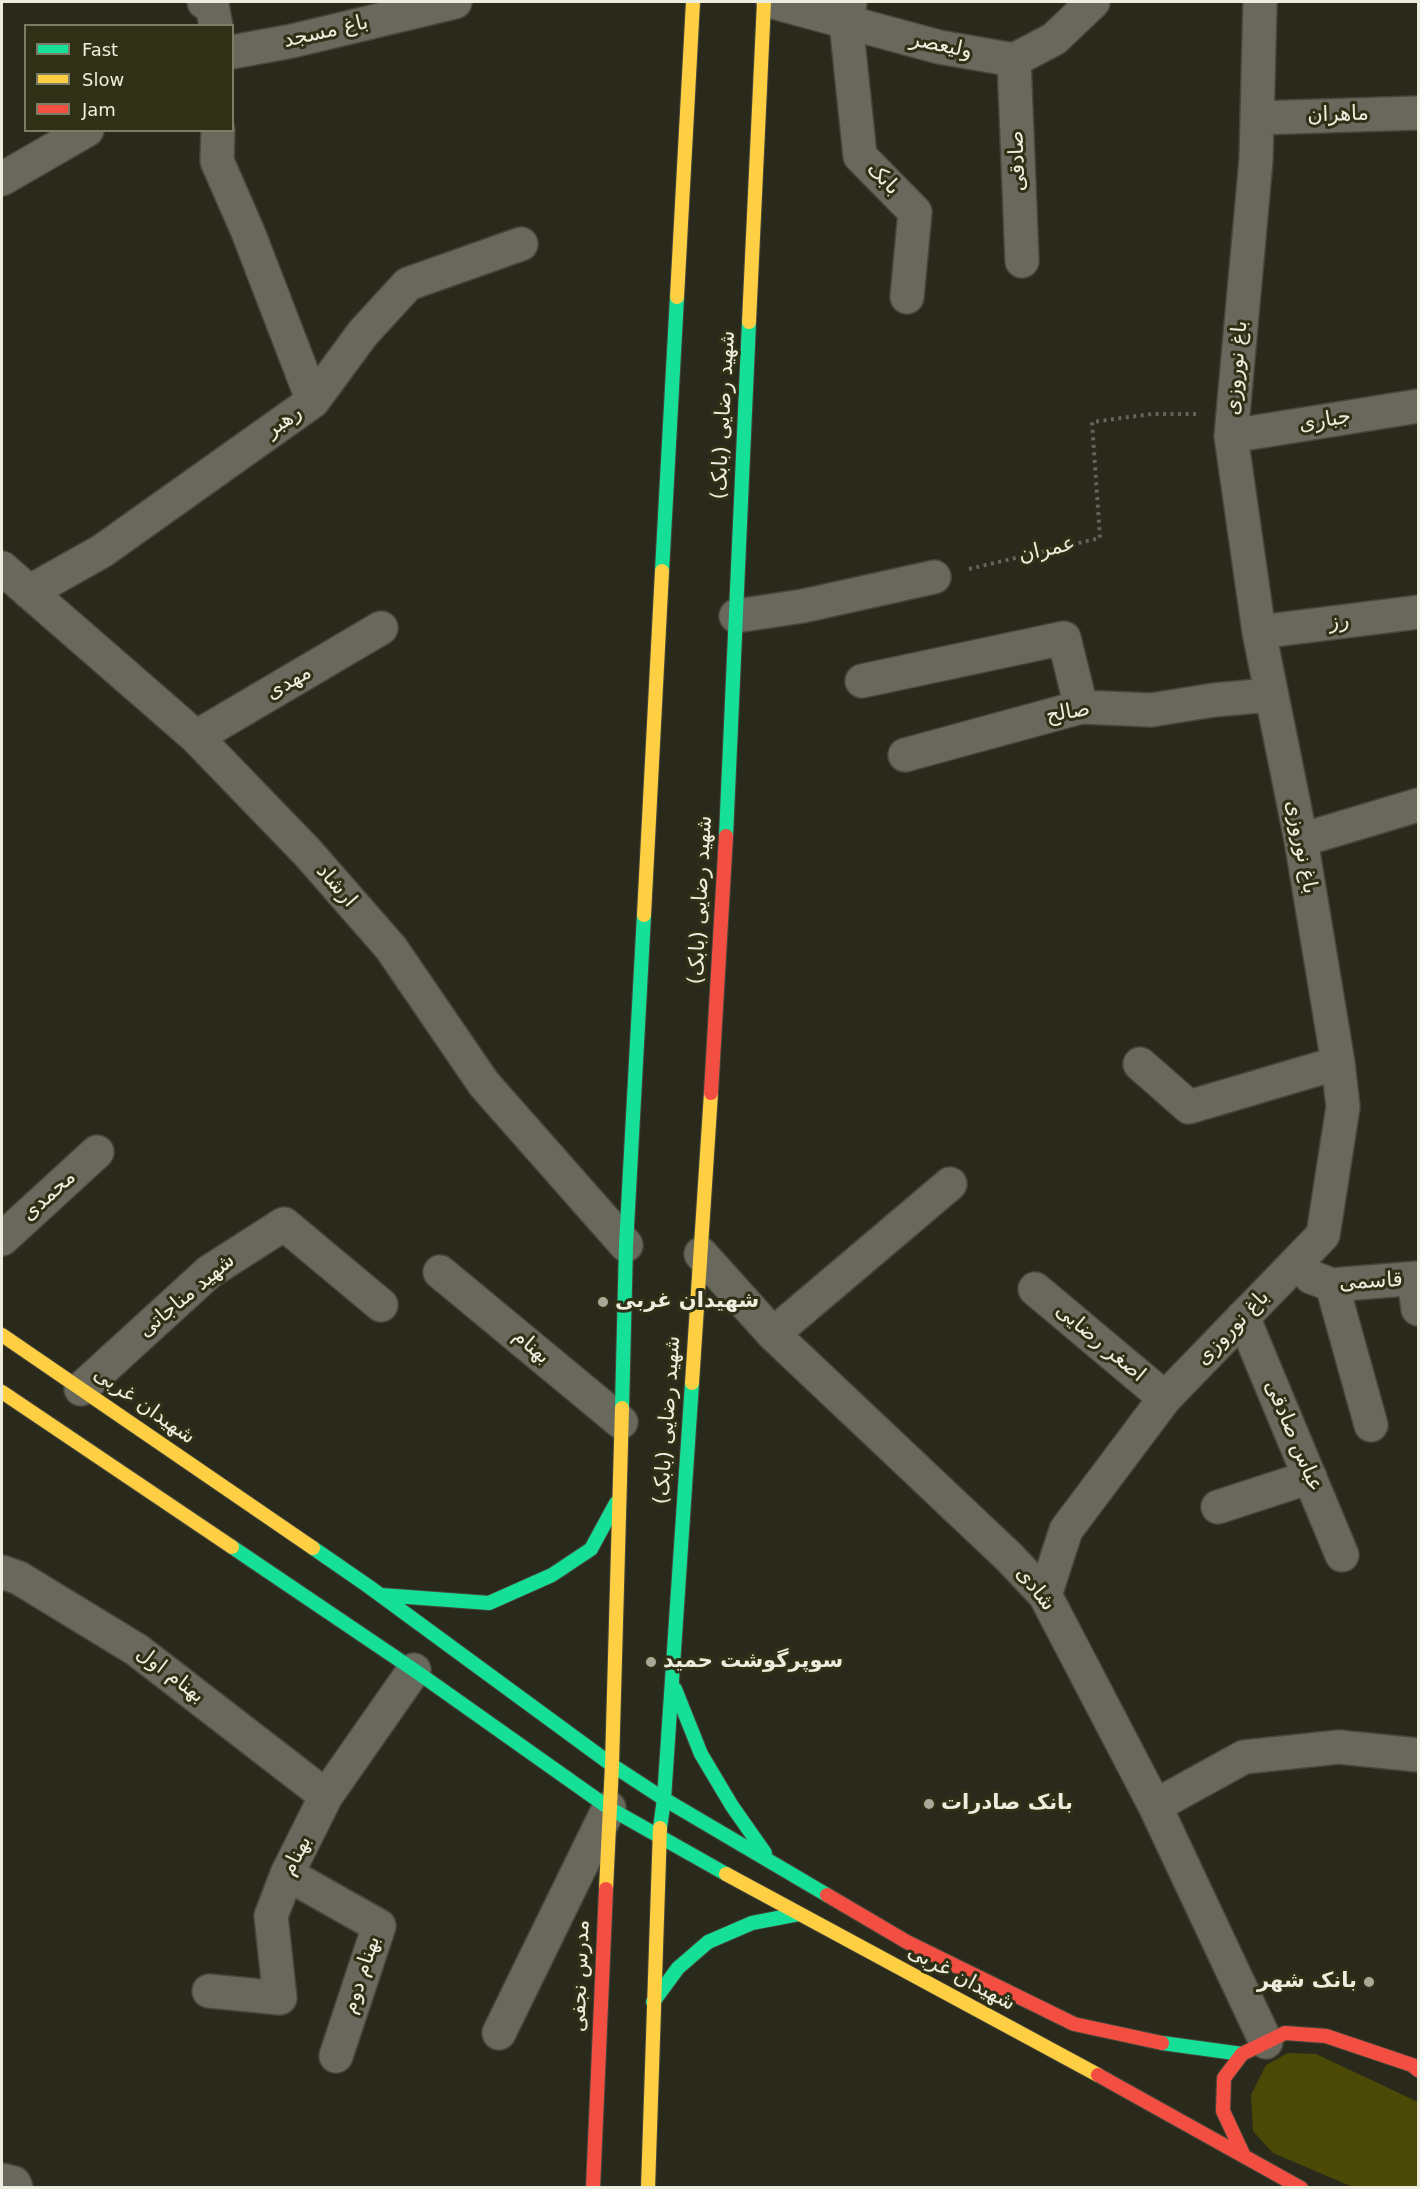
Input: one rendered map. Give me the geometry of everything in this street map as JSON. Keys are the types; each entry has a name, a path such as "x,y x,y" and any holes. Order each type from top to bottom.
{"main road":[{"name":"شهید رضایی (بابک)","path":"612,1765 626,1245 693,2"},
{"name":"شهید رضایی (بابک)","path":"664,1799 721,938 764,2"},
{"name":"شهیدان غربی","path":"2,1335 381,1595 612,1765 664,1799 907,1942 1074,2024 1183,2047 1254,2048"},
{"path":"2,1392 414,1670 609,1808"},
{"path":"381,1595 489,1603 552,1575 591,1550 619,1496"},
{"path":"672,1680 684,1716 701,1754 732,1806 771,1862"},
{"name":"مدرس نجفی","path":"593,2187 612,1765"},
{"path":"648,2187 658,1838 664,1799"},
{"name":"شهیدان غربی","path":"609,1808 658,1838 1301,2187"},
{"path":"653,2002 678,1968 708,1942 752,1923 799,1914"},
{"path":"1243,2154 1223,2111 1224,2078 1254,2048 1285,2033 1326,2036 1412,2065 1419,2070"}],"street":[{"path":"204,2 212,5 216,24"},
{"name":"باغ مسجد","path":"234,52 292,41 455,2"},
{"name":"ولیعصر","path":"772,2 848,12 939,47 1014,60"},
{"path":"1014,60 1054,39 1093,2"},
{"name":"باغ نوروزی","path":"1045,1595 1066,1530 1165,1398 1323,1235 1343,1107 1338,1063 1301,840 1259,632 1231,436 1256,160 1260,2"},
{"name":"بابک","path":"848,12 860,156 915,212 908,297"},
{"name":"صادقی","path":"1014,60 1022,261"},
{"name":"ماهران","path":"1257,118 1419,112"},
{"path":"2,179 84,132"},
{"path":"218,132 217,161 248,232 314,401"},
{"name":"رهبر","path":"29,592 102,551 314,401 363,333 408,284 521,244"},
{"name":"جباری","path":"1231,436 1419,406"},
{"name":"ارشاد","path":"2,568 196,738 308,853 391,948 484,1084 626,1245"},
{"path":"736,616 803,606 934,577"},
{"name":"رز","path":"1259,632 1419,612"},
{"name":"مهدی","path":"196,738 381,628"},
{"path":"862,681 1064,638 1081,707"},
{"name":"صالح","path":"904,755 1081,707 1151,710 1214,700 1270,695"},
{"path":"1301,840 1419,805"},
{"path":"1140,1064 1189,1107 1338,1063"},
{"name":"محمدی","path":"2,1239 97,1152"},
{"path":"773,1334 950,1184"},
{"name":"شهید مناجاتی","path":"81,1389 209,1272 284,1224 381,1305"},
{"name":"شادی","path":"701,1254 773,1334 1009,1557 1045,1595 1155,1806 1254,2048"},
{"name":"قاسمی","path":"1290,1269 1332,1285 1417,1289"},
{"name":"بهنام","path":"440,1272 621,1422"},
{"path":"1332,1285 1371,1425"},
{"name":"اصغر رضایی","path":"1035,1288 1165,1398"},
{"name":"عباس صادقی","path":"1243,1317 1342,1555"},
{"path":"1218,1507 1310,1477"},
{"name":"بهنام اول","path":"2,1572 19,1578 137,1650 326,1796"},
{"name":"بهنام","path":"209,1991 280,1998 271,1916 287,1874 326,1796 414,1670"},
{"path":"1155,1806 1244,1756 1339,1747 1419,1755"},
{"path":"499,2033 609,1808"},
{"name":"بهنام دوم","path":"287,1874 379,1926 336,2056"},
{"path":"2,2180 14,2183 16,2187"}],"path":[{"name":"عمران","path":"934,577 1100,538 1092,422 1152,414 1202,414 1231,436"}],"shaded area":[{"path":"1288,2053 1316,2054 1418,2102 1418,2187 1353,2187 1273,2153 1253,2131 1251,2095 1266,2065"}],"traffic: fast":[{"path":"662,571 677,297"},
{"path":"726,836 749,322"},
{"path":"622,1408 626,1245 644,915"},
{"path":"660,1828 664,1799 692,1383"},
{"path":"381,1595 489,1603 552,1575 591,1549 616,1503"},
{"path":"232,1547 414,1670 609,1808 726,1874"},
{"path":"313,1548 612,1765 664,1799 827,1895"},
{"path":"675,1689 701,1754 732,1806 765,1853"},
{"path":"653,2002 678,1968 708,1942 752,1923 799,1914"},
{"path":"1162,2043 1242,2054"}],"traffic: slow":[{"path":"677,297 693,2"},
{"path":"749,322 764,2"},
{"path":"644,915 662,571"},
{"path":"692,1383 711,1093"},
{"path":"2,1335 313,1548"},
{"path":"2,1392 232,1547"},
{"path":"606,1889 612,1765 622,1408"},
{"path":"648,2188 660,1828"},
{"path":"726,1874 1098,2075"}],"traffic: jam":[{"path":"711,1093 726,836"},
{"path":"593,2188 606,1889"},
{"path":"827,1895 907,1942 1074,2024 1162,2043"},
{"path":"1243,2154 1223,2111 1224,2078 1242,2054 1285,2033 1326,2036 1412,2065 1418,2070"},
{"path":"1098,2075 1301,2188"}],"place":[{"name":"شهیدان غربی","path":"603,1302"},
{"name":"سوپرگوشت حمید","path":"651,1662"},
{"name":"بانک صادرات","path":"929,1804"},
{"name":"بانک شهر","path":"1369,1982"}]}
